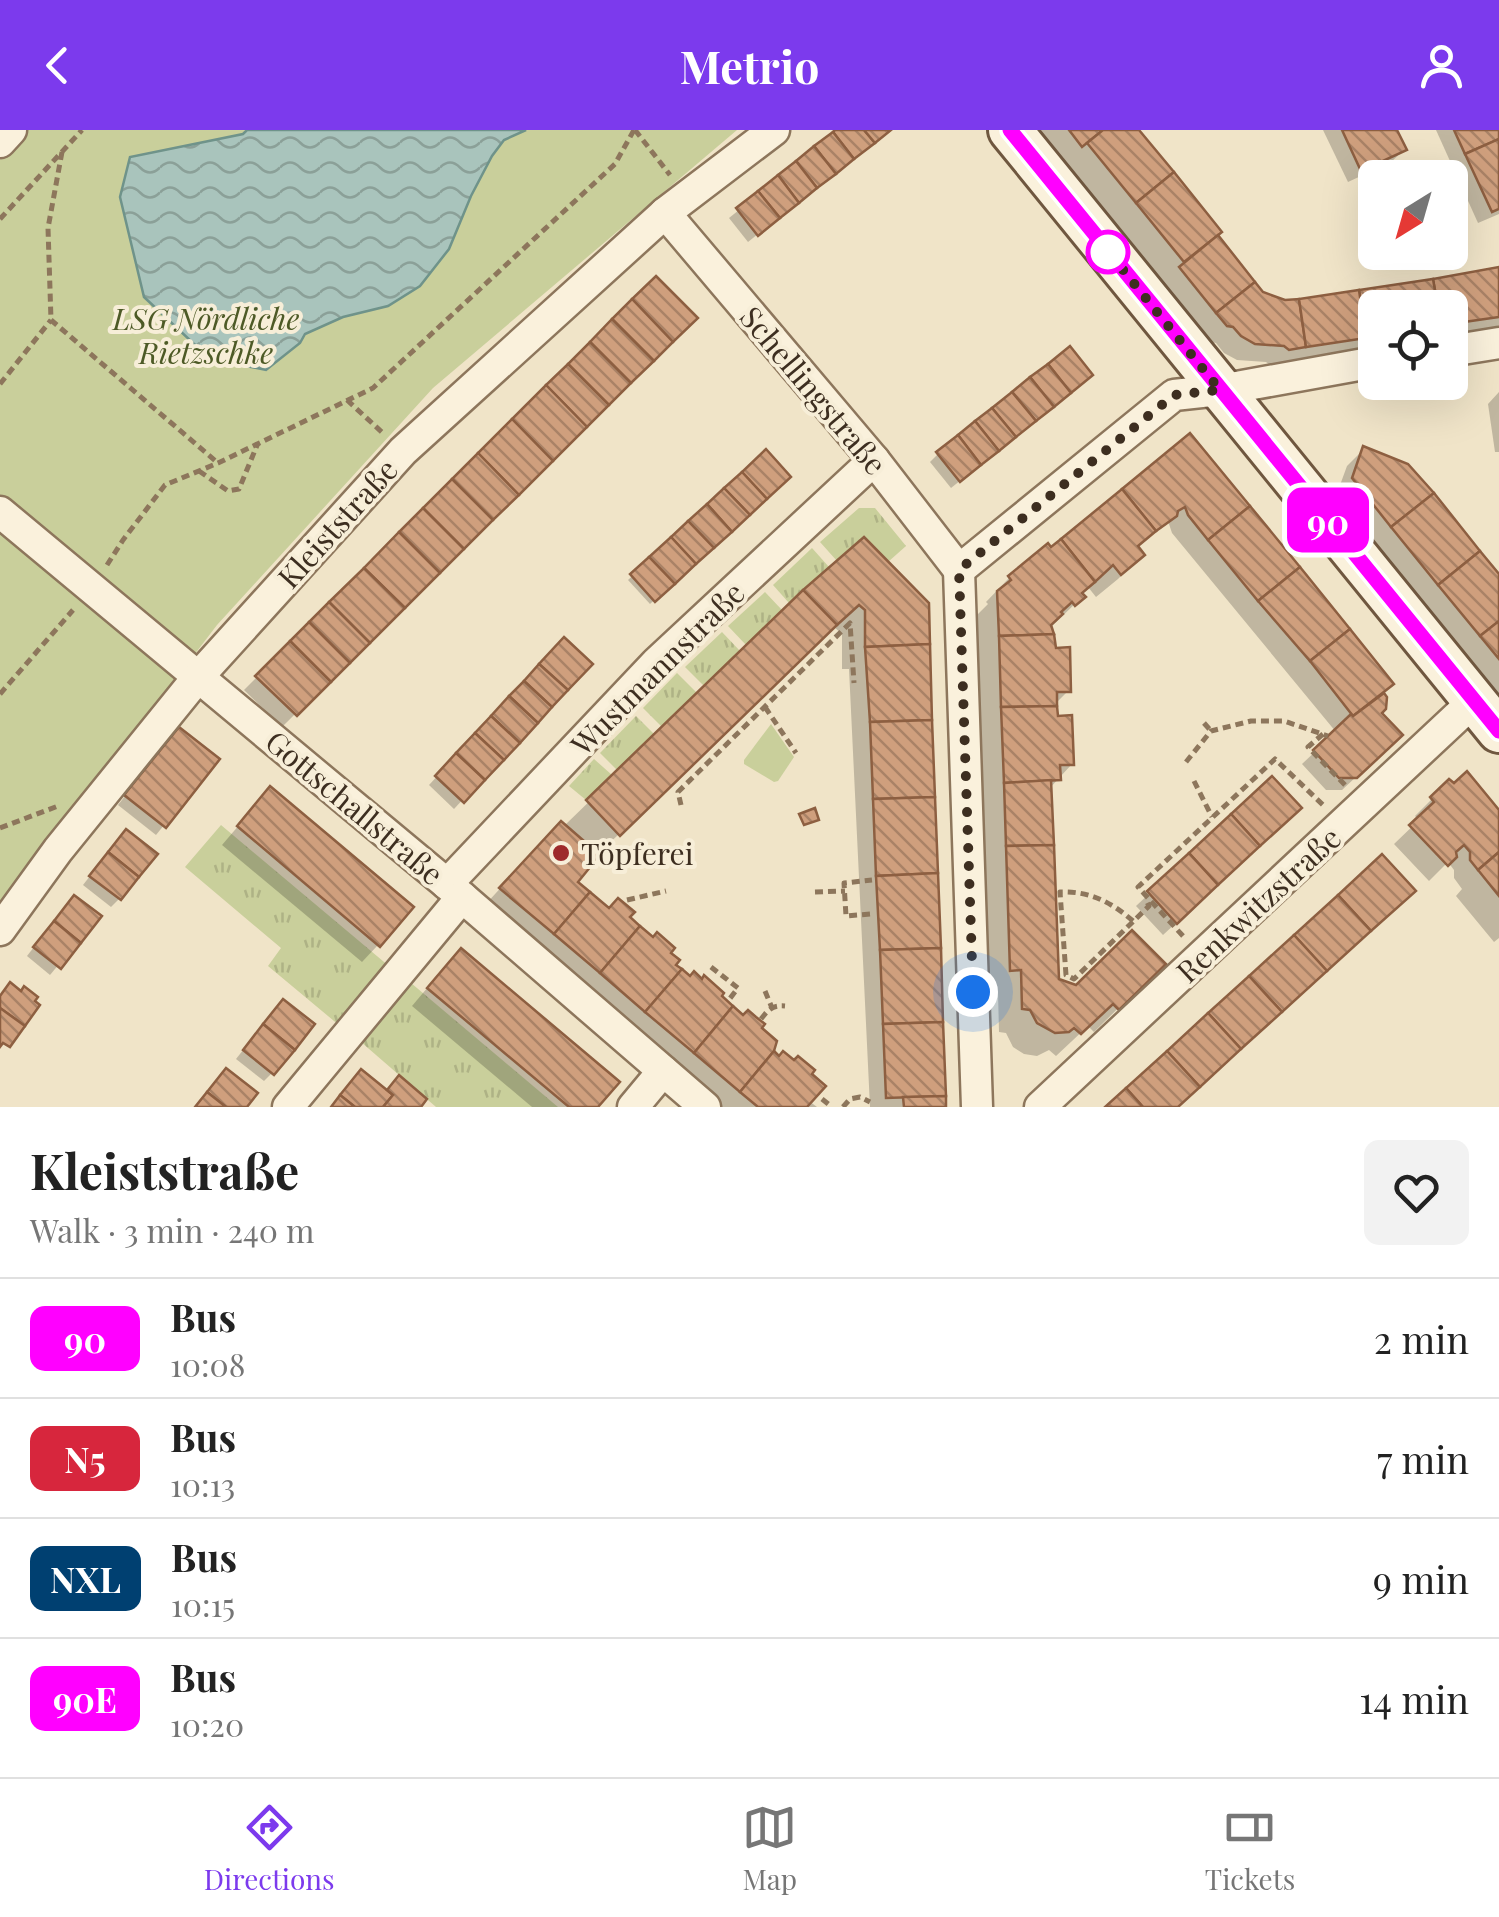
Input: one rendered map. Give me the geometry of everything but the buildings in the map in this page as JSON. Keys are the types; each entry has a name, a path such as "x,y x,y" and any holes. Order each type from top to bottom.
{"main road":[{"path":"1010,130 1487,716"}],"street":[{"path":"0,142 11,130"},
{"name":"Kleiststraße","path":"0,930 58,850 198,676 403,451 676,205 774,130"},
{"name":"Schellingstraße","path":"676,205 959,570"},
{"path":"1468,348 1499,343"},
{"path":"977,1107 959,570 1174,395 1358,365"},
{"name":"Wustmannstraße","path":"288,1107 454,891 656,663 874,460"},
{"name":"Gottschallstraße","path":"0,512 454,891 705,1107"},
{"name":"Renkwitzstraße","path":"1040,1107 1353,814 1487,716"},
{"path":"633,1107 662,1071"}],"path":[{"path":"0,220 82,130"},
{"path":"634,130 676,205"},
{"path":"0,694 93,587 165,486 373,388 614,164 634,130"},
{"path":"0,384 51,320 48,228 62,152"},
{"path":"51,320 218,462"},
{"path":"347,400 403,451"},
{"path":"199,471 228,491 239,489 258,443"},
{"path":"681,805 678,792 850,623 854,682"},
{"path":"764,706 796,753"},
{"path":"1186,762 1211,731 1250,722 1284,721 1326,735 1308,747 1353,814"},
{"path":"1204,723 1211,731"},
{"path":"1202,956 1138,887 1275,760 1353,814"},
{"path":"1194,780 1212,818"},
{"path":"870,914 846,916 844,883 872,880"},
{"path":"627,900 666,890"},
{"path":"815,892 844,891"},
{"path":"1133,921 1116,907 1080,892 1060,892 1066,975 1074,978 1149,906 1143,892"},
{"path":"711,967 738,988 728,1001"},
{"path":"764,992 772,1008"},
{"path":"761,1020 772,1008 784,1006"},
{"path":"843,1107 850,1099 860,1097 870,1102"},
{"path":"822,1099 832,1107"}],"green space":[{"name":"LSG Nördliche Rietzschke","path":"28,130 737,130 433,388 217,625 0,909 0,160"},
{"path":"859,508 875,508 906,546 888,562 864,538 837,561 820,542"},
{"path":"812,548 829,567 789,603 773,585"},
{"path":"765,592 782,610 746,645 728,626"},
{"path":"722,632 740,651 704,686 685,667"},
{"path":"677,673 697,693 662,727 643,708"},
{"path":"636,716 654,734 617,770 600,753"},
{"path":"771,724 794,757 774,782 744,764"},
{"path":"594,759 612,775 586,800 569,786"},
{"path":"221,825 390,967 340,1026 268,966 281,948 185,867"},
{"path":"411,983 558,1107 436,1107 361,1042"}],"water":[{"path":"247,130 526,130 504,140 492,156 449,249 420,286 388,306 343,317 305,334 300,343 266,370 231,363 194,344 144,297 120,197 130,157"}],"bus line":[{"name":"90","path":"1010,130 1499,731"}],"place":[{"name":"Töpferei","path":"561,853"}],"route":[{"path":"973,992 959,570 1174,395 1220,390 1108,252"}]}
